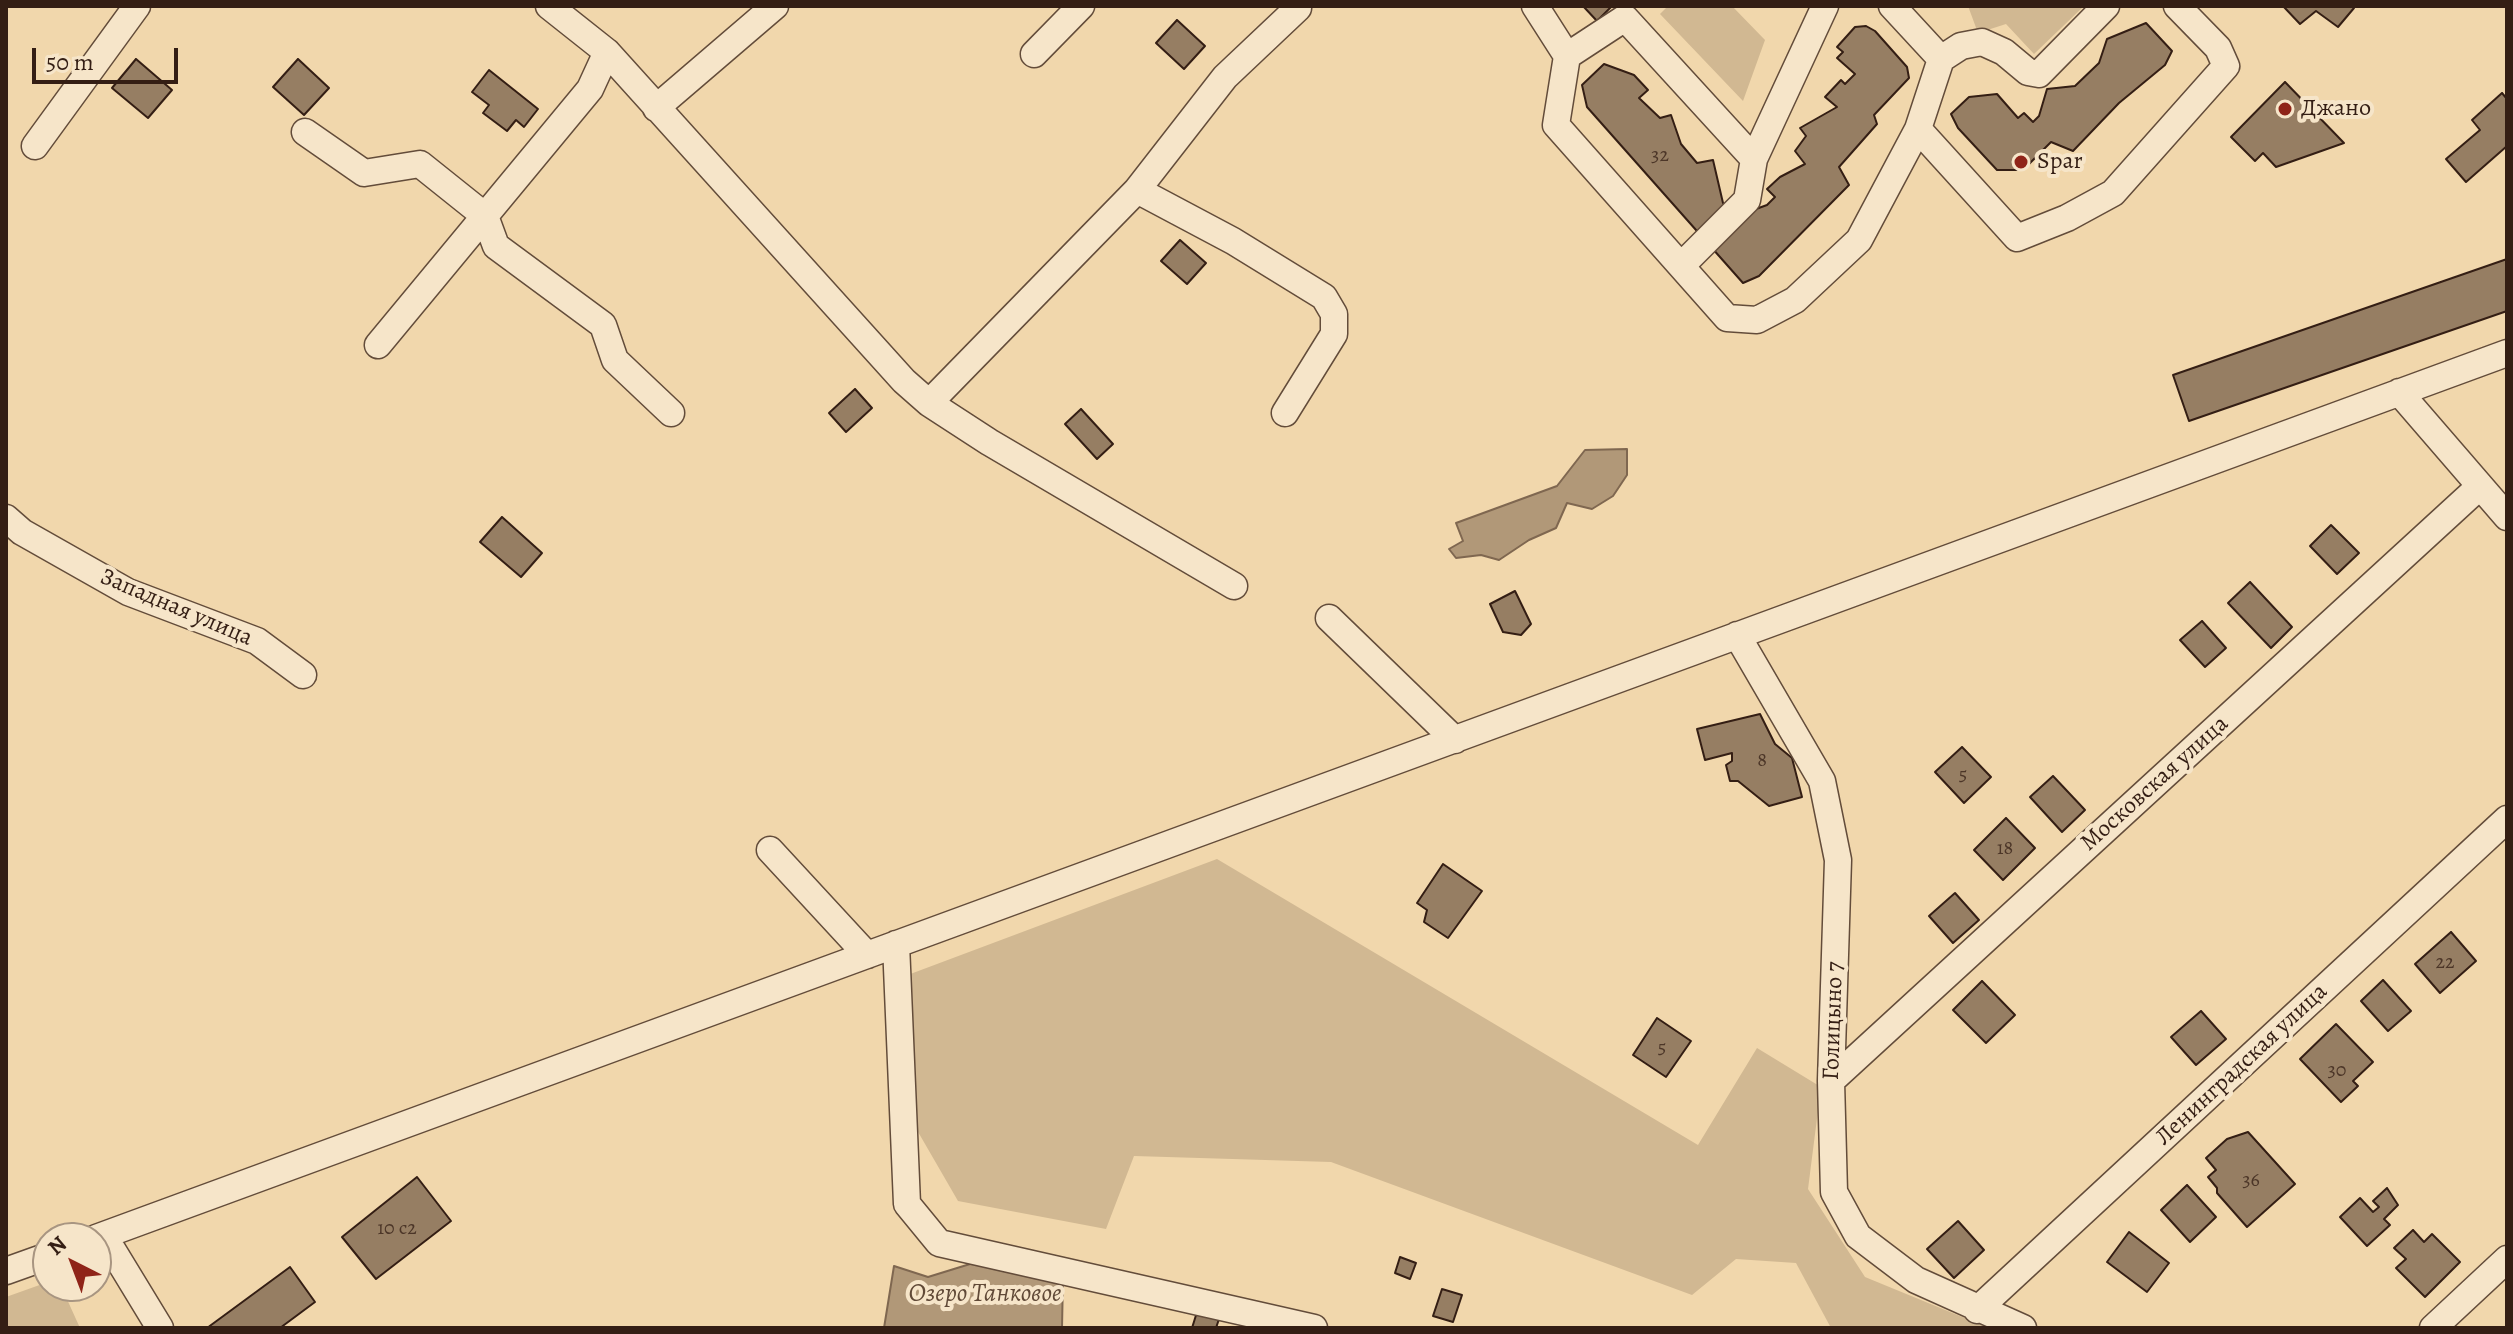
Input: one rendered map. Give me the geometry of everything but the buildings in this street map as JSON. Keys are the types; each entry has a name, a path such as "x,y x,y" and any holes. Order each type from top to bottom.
{"street":[{"path":"549,6 607,52 904,381 929,403 989,442 1234,586"},
{"path":"656,108 775,6"},
{"path":"1034,54 1081,6"},
{"path":"1535,6 1567,56 1556,125 1683,264 1727,318 1757,320 1795,300 1859,240 1918,129 1941,59 1961,46 1982,42 2004,52 2028,72 2039,74 2106,6"},
{"path":"1683,264 1747,200 1754,159 1825,6"},
{"path":"1892,6 1941,59"},
{"path":"1918,129 2017,238 2067,218 2113,193 2226,66 2218,48 2177,6"},
{"path":"929,403 1137,190 1225,77 1298,8"},
{"path":"35,146 129,9"},
{"path":"1567,56 1631,12 1754,159"},
{"path":"378,345 590,89 607,52"},
{"path":"305,132 364,173 420,164 485,216 496,246 603,325 615,360 671,413"},
{"path":"1137,190 1233,241 1324,297 1334,314 1334,334 1285,413"},
{"path":"112,1233 2507,353"},
{"path":"2399,392 2507,517"},
{"name":"Московская улица","path":"1831,1081 2479,487"},
{"name":"Западная улица","path":"6,518 22,532 128,592 257,641 303,675"},
{"path":"1329,618 1455,740"},
{"name":"Голицыно 7","path":"1737,635 1822,781 1838,860 1831,1081 1834,1192 1858,1236 1916,1280 1977,1310 2023,1328"},
{"name":"Ленинградская улица","path":"1977,1310 2507,819"},
{"path":"770,850 867,955"},
{"path":"896,944 907,1204 939,1243 1314,1328"},
{"path":"112,1255 160,1328"},
{"path":"2433,1328 2507,1259"},
{"path":"6,1271 32,1262"}],"shaded area":[{"path":"1668,6 1732,6 1765,40 1743,101 1660,14"},
{"path":"1968,6 2084,6 2034,54 2006,24 1978,33"},
{"path":"1217,859 1698,1145 1757,1048 1821,1087 1808,1189 1865,1277 1989,1328 1831,1328 1796,1263 1736,1259 1692,1295 1331,1162 1134,1156 1106,1229 958,1201 910,1118 905,976"},
{"path":"32,1288 32,1302 68,1302 80,1328 6,1328 6,1297"}],"water":[{"path":"1627,449 1627,475 1613,496 1592,509 1567,503 1556,528 1529,540 1499,560 1481,555 1456,558 1449,549 1463,541 1456,523 1557,486 1585,450"},
{"name":"Озеро Танковое","path":"983,1260 1063,1277 1062,1328 884,1328 894,1266 928,1277"}],"place":[{"name":"Джано","path":"2285,109"},
{"name":"Spar","path":"2021,162"}]}
